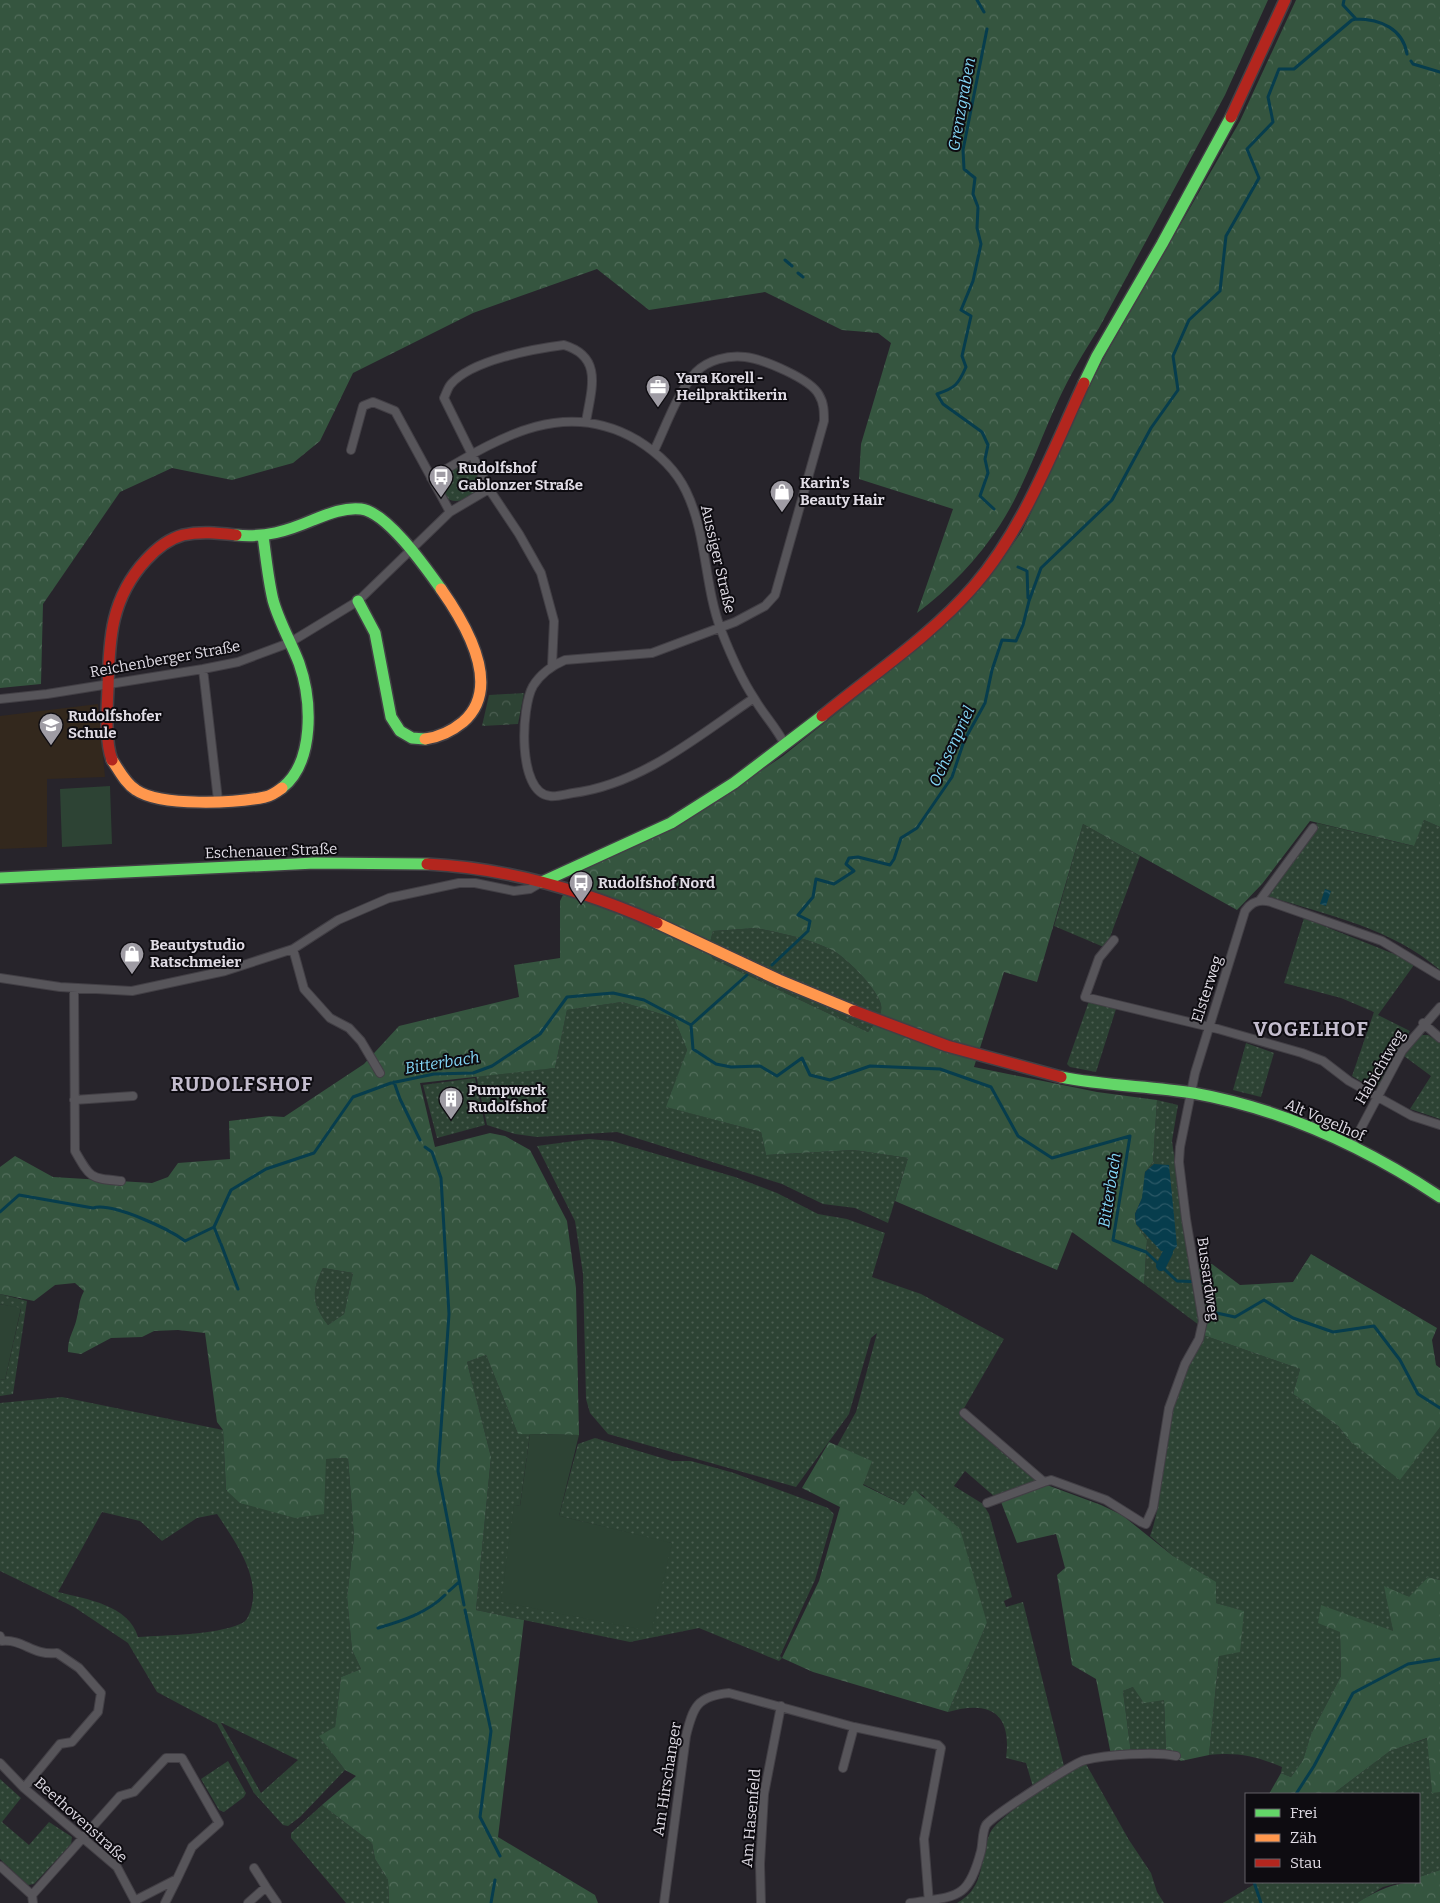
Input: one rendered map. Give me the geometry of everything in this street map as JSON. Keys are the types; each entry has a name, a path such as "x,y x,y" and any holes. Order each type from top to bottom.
{"street":[{"path":"0,978 74,988 132,991 225,971 293,949 338,920 389,898 452,884 475,883 514,892 530,889 671,823 734,783 785,745 940,621 974,585 1012,535 1097,356 1162,244 1240,102 1285,0"},
{"path":"552,666 553,612 541,573 519,534 488,489 444,398 450,384 468,371 490,361 564,345 575,348 587,358 592,367 592,386 586,422"},
{"path":"654,451 691,379 696,372 712,361 730,357 747,357 791,373 809,383 820,395 824,421 775,595 765,606 720,629 652,654 565,660 552,666 532,688 527,706 525,740 527,770 532,784 540,792 550,796 595,790 647,769 754,698"},
{"path":"351,450 363,406 373,402 395,411 450,512"},
{"name":"Aussiger Straße","path":"431,478 471,455 525,428 547,423 586,422 621,431 654,451 670,465 686,491 698,524 712,603 720,629 736,666 754,698 785,745"},
{"name":"Reichenberger Straße","path":"0,699 109,684 238,662 289,642 358,601 450,512 488,489"},
{"path":"263,536 273,600 299,664 306,690 307,742 303,762 294,777 279,791 267,797 161,801 136,791 111,758 110,633 124,588 135,572 158,547 181,535 200,532 263,536 340,511 361,510 377,515 444,589 464,624 481,670 482,689 473,714 461,727 441,736 417,740 403,735 396,729 391,717 375,633 358,601"},
{"path":"202,669 218,800"},
{"name":"Elsterweg","path":"1190,1093 1245,911 1248,906 1260,900 1313,828"},
{"name":"Eschenauer Straße","path":"0,878 295,864 442,865 501,873 542,882 592,897 676,931 862,1016 1028,1070 1106,1085 1190,1093"},
{"path":"1260,900 1382,941 1440,976"},
{"path":"1114,940 1099,958 1085,997 1209,1027 1323,1061 1349,1081 1412,1116 1440,1125"},
{"path":"293,949 304,989 330,1018 349,1028 360,1040 380,1073"},
{"path":"74,988 76,1151 87,1172 94,1179 122,1181"},
{"name":"Habichtweg","path":"1352,1146 1402,1051 1423,1023 1440,1007"},
{"path":"1423,1023 1440,1038"},
{"name":"Alt Vogelhof","path":"1190,1093 1228,1098 1304,1125 1352,1146 1407,1174 1440,1197"},
{"name":"Bussardweg","path":"1044,1482 1051,1480 1106,1500 1141,1522 1146,1524 1149,1521 1174,1390 1199,1339 1203,1321 1179,1162 1190,1093"},
{"path":"74,1100 133,1096"},
{"path":"964,1414 1044,1482 987,1503"},
{"path":"1,1642 12,1640 44,1654 57,1653 79,1668 101,1693 98,1712 72,1742 60,1744 24,1788"},
{"name":"Am Hirschanger","path":"664,1903 686,1736 693,1709 713,1695 729,1693 854,1727 938,1745 941,1748 924,1839 929,1902"},
{"name":"Am Hasenfeld","path":"761,1903 760,1864 764,1794 781,1706"},
{"path":"843,1768 854,1727"},
{"path":"910,1903 929,1902 950,1897 964,1891 972,1879 986,1826 1000,1811 1084,1760 1150,1753 1176,1756"},
{"path":"0,1866 32,1899 82,1837 120,1796 134,1792 166,1758 182,1758 219,1823 192,1847 164,1903"},
{"name":"Beethovenstraße","path":"0,1763 24,1788 117,1867 136,1901"},
{"path":"254,1868 277,1903"},
{"path":"136,1901 177,1879"},
{"path":"248,1903 266,1887"}],"shaded area":[{"name":"Rudolfshofer Schule","path":"98,704 105,777 47,779 47,847 0,849 0,716"}],"green space":[{"path":"0,0 1268,0 1225,95 1063,391 1009,510 973,561 952,584 917,613 953,509 859,479 861,444 891,343 878,333 842,330 765,292 649,310 597,269 473,313 353,373 320,441 293,463 232,480 172,468 120,492 43,604 41,684 0,688"},
{"path":"1296,0 1440,0 1440,827 1424,820 1414,846 1310,821 1262,884 1237,910 1083,824 1037,982 1004,972 974,1067 1097,1092 1157,1100 1153,1162 1145,1172 1142,1198 1135,1214 1136,1224 1147,1240 1144,1284 1072,1232 1057,1270 895,1201 908,1158 854,1150 766,1155 761,1132 666,1107 687,1050 674,1018 622,1002 567,1010 555,1068 420,1083 435,1147 490,1133 505,1136 530,1150 567,1221 576,1288 579,1435 518,1434 486,1355 467,1362 491,1457 476,1610 524,1620 498,1837 595,1895 598,1903 389,1903 388,1880 375,1859 372,1843 322,1805 356,1776 345,1770 319,1736 335,1727 341,1677 361,1669 352,1650 347,1597 354,1537 348,1458 326,1459 324,1514 295,1518 240,1503 226,1490 223,1430 217,1422 205,1333 178,1330 154,1331 142,1337 111,1338 81,1354 68,1352 69,1342 84,1291 75,1283 55,1285 34,1301 0,1294 0,1167 15,1156 53,1177 152,1183 168,1177 178,1163 230,1159 229,1121 269,1116 284,1117 364,1064 399,1026 519,997 514,965 560,958 560,901 575,871 681,824 783,756 935,634 981,587 1022,531 1042,490 1066,431 1107,352 1240,121","holes":["756,928 794,936 821,945 836,952 851,965 874,990 881,1005 879,1016 868,1032 713,959 708,950 713,931","323,1268 353,1273 344,1314 328,1325 319,1311 315,1298 316,1284"]},
{"path":"466,464 478,474 480,489 467,498 456,501 448,499 442,493 443,477 452,470"},
{"path":"524,693 518,724 482,726 489,695"},
{"path":"110,786 112,844 62,847 60,789"},
{"path":"1424,820 1440,827 1440,970 1401,943 1380,933 1358,924 1268,896 1317,823 1413,846"},
{"path":"1083,824 1140,856 1106,948 1054,926"},
{"path":"1304,918 1404,958 1414,965 1378,1015 1410,1031 1380,1086 1371,1087 1352,1076 1374,1012 1341,998 1284,983"},
{"path":"756,928 794,936 821,945 836,952 851,965 874,990 881,1005 879,1016 868,1032 713,959 708,950 713,931"},
{"path":"1089,1001 1116,1009 1096,1072 1070,1067 1067,1064"},
{"path":"622,1002 674,1018 687,1050 667,1107 761,1132 766,1155 854,1150 908,1158 888,1223 855,1208 823,1204 782,1184 617,1132 537,1137 515,1134 487,1125 476,1075 555,1068 567,1010"},
{"path":"1421,1035 1428,1035 1440,1043 1440,1119 1410,1109 1431,1076 1404,1056"},
{"path":"1246,1043 1274,1053 1261,1097 1233,1090"},
{"path":"475,1078 485,1125 437,1138 423,1085"},
{"path":"1157,1100 1178,1105 1172,1141 1199,1325 1144,1284 1147,1240 1136,1224 1145,1172 1153,1162"},
{"path":"589,1139 612,1141 735,1177 777,1193 818,1214 847,1219 885,1233 872,1277 921,1294 1004,1339 963,1410 962,1418 1037,1482 995,1497 965,1471 954,1486 983,1504 989,1514 1012,1597 1004,1601 1006,1607 1023,1602 1064,1766 1033,1787 1026,1763 1006,1758 1007,1743 1005,1730 995,1714 986,1709 976,1708 948,1712 987,1623 924,1496 915,1491 904,1505 863,1484 871,1461 837,1446 856,1412 877,1333 871,1338 849,1414 796,1487 608,1434 590,1413 586,1399 583,1274 575,1221 537,1146"},
{"path":"1311,1254 1437,1328 1432,1340 1436,1365 1440,1368 1440,1427 1400,1480 1350,1441 1338,1426 1293,1394 1300,1369 1203,1335 1206,1324 1197,1265 1212,1264 1240,1285 1293,1282"},
{"path":"323,1268 353,1273 344,1314 328,1325 316,1304 315,1297 316,1284"},
{"path":"0,1294 27,1301 13,1394 0,1396 0,1379 5,1380 21,1309 0,1304"},
{"path":"0,1304 21,1308 5,1380 0,1379"},
{"path":"1203,1335 1300,1369 1293,1394 1338,1426 1350,1441 1440,1427 1440,1580 1428,1577 1409,1598 1385,1587 1393,1631 1340,1632 1341,1676 1311,1734 1303,1760 1291,1777 1281,1773 1282,1767 1263,1760 1229,1754 1209,1755 1219,1656 1243,1611 1216,1603 1173,1556 1150,1536 1159,1502 1166,1442 1175,1400 1190,1361"},
{"path":"486,1355 518,1434 530,1434 520,1506 514,1505 559,1516 578,1444 595,1438 672,1461 691,1461 734,1473 828,1508 834,1514 815,1580 780,1656 782,1658 779,1661 699,1628 630,1642 476,1610 491,1457 467,1362"},
{"path":"62,1397 223,1430 226,1491 325,1459 348,1458 354,1537 347,1597 352,1650 361,1669 341,1677 332,1753 345,1770 300,1817 288,1826 283,1825 254,1793 217,1724 157,1692 128,1643 74,1607 0,1571 0,1403","holes":["102,1512 140,1521 162,1541 197,1518 217,1514 238,1547 249,1571 253,1597 251,1609 246,1620 230,1628 190,1634 138,1637 126,1617 116,1611 93,1601 58,1592","222,1723 298,1760 261,1793"]},
{"path":"530,1434 579,1435 559,1516 672,1543 652,1629 639,1629 501,1602 514,1505 520,1506"},
{"path":"829,1442 872,1461 863,1485 904,1505 915,1490 960,1529 987,1623 948,1712 813,1672 782,1658 819,1581 840,1507 802,1488"},
{"path":"1047,1485 1122,1515 1173,1556 1216,1582 1216,1603 1244,1611 1240,1652 1219,1656 1209,1755 1181,1761 1166,1752 1164,1700 1144,1703 1133,1687 1123,1691 1131,1753 1111,1755 1096,1679 1072,1665 1057,1575 1065,1568 1056,1534 1017,1543 1001,1502 1037,1486"},
{"path":"1428,1577 1440,1580 1440,1792 1432,1793 1427,1738 1390,1751 1334,1793 1270,1793 1281,1773 1291,1777 1303,1760 1311,1734 1341,1676 1340,1632 1318,1623 1321,1605 1393,1631 1384,1586 1409,1597"},
{"path":"1133,1687 1164,1700 1166,1752 1131,1753 1123,1691"},
{"path":"1428,1738 1432,1792 1440,1792 1440,1870 1420,1877 1420,1793 1334,1793 1390,1751"},
{"path":"228,1761 246,1793 244,1797 224,1812 219,1810 201,1779"},
{"path":"1086,1764 1129,1840 1151,1873 1157,1892 1164,1903 957,1903 967,1896 977,1881 986,1843 995,1825 1034,1795"},
{"path":"0,1779 21,1798 2,1822 29,1845 49,1822 72,1837 71,1844 34,1884 28,1885 0,1859"},
{"path":"322,1805 372,1843 375,1859 388,1880 389,1903 346,1903 291,1838 291,1833"},
{"path":"1440,1870 1440,1903 1357,1903 1386,1888 1402,1883 1420,1883 1420,1877"},
{"path":"1256,1883 1398,1883 1383,1887 1357,1903 1223,1903"}],"water":[{"path":"1325,889 1331,891 1326,906 1320,904"},
{"path":"1154,1164 1169,1165 1177,1246 1173,1251 1161,1251 1136,1224 1135,1214 1142,1198 1145,1172"}],"waterway":[{"name":"Grenzgraben","path":"977,0 984,12"},
{"path":"772,965 808,931 810,921 798,915 813,897 816,879 834,884 854,871 846,864 849,858 858,857 890,865 901,838 917,828 952,777 964,741 985,703 992,670 1002,640 1016,641 1041,568 1112,500 1151,428 1178,390 1173,356 1189,320 1220,291 1226,236 1259,178 1247,149 1273,122 1268,97 1279,69 1294,69 1352,20 1356,19 1343,5 1344,0"},
{"path":"1356,19 1374,21 1389,27 1401,38 1407,54"},
{"name":"Grenzgraben","path":"987,29 963,150 964,169 975,178 973,194 978,207 977,228 981,244 973,281 961,310 971,316 962,356 966,367 955,385 937,394 943,404 982,432 988,445 985,459 988,473 980,496 994,509"},
{"path":"1411,61 1413,64 1440,72"},
{"path":"785,260 792,266"},
{"path":"798,273 803,277"},
{"path":"1018,567 1027,571 1028,598"},
{"name":"Ochsenpriel","path":"691,1025 747,975"},
{"name":"Bitterbach","path":"0,1212 19,1195 93,1208 102,1207 140,1218 167,1230 185,1241 214,1227 231,1190 266,1169 314,1153 353,1097 391,1083 434,1074 473,1073 492,1066 540,1034 567,997 613,993 644,1000 691,1025"},
{"name":"Bitterbach","path":"691,1025 693,1049 716,1064 731,1067 760,1066 777,1076 802,1058 810,1075 830,1080 870,1066 940,1069 991,1087 1018,1136 1052,1158 1130,1136 1113,1240 1146,1252 1177,1281 1205,1282 1212,1312 1235,1317 1264,1300 1293,1318 1333,1332 1374,1326 1400,1360 1418,1394 1440,1408"},
{"path":"394,1082 420,1140"},
{"path":"425,1147 432,1152 441,1178 449,1314 438,1471 464,1605"},
{"path":"214,1227 220,1242"},
{"path":"221,1244 238,1289"},
{"path":"1161,1266 1168,1252"},
{"path":"449,1591 459,1582"},
{"path":"378,1628 422,1612 445,1595"},
{"path":"465,1610 491,1731 480,1817 500,1856"},
{"path":"1297,1793 1314,1766 1353,1693 1408,1664 1440,1659"},
{"path":"491,1903 495,1880"},
{"path":"1254,1883 1261,1903"}],"traffic: fast":[{"path":"1084,383 1097,356 1162,244 1231,117"},
{"path":"236,535 247,536 276,533 325,515 349,509 361,509 371,512 394,530 416,555 441,589"},
{"path":"263,536 273,600 299,663 308,712 308,730 300,763 293,777 282,788"},
{"path":"358,601 375,633 391,717 400,731 412,738 425,739"},
{"path":"542,882 671,823 734,783 822,716"},
{"path":"0,878 315,863 427,864"},
{"path":"1061,1077 1193,1093 1259,1109 1322,1132 1353,1146 1440,1197"}],"traffic: slow":[{"path":"425,739 446,733 463,722 475,707 480,691 480,673 476,655 460,619 441,589"},
{"path":"112,760 132,787 148,795 163,799 199,802 236,801 267,796 282,788"},
{"path":"657,923 779,980 854,1011"}],"traffic: jam":[{"path":"1231,117 1285,0"},
{"path":"822,716 939,622 974,586 1008,540 1036,489 1084,383"},
{"path":"112,760 108,744 107,725 109,652 114,620 125,589 134,574 146,560 158,548 172,539 196,533 236,535"},
{"path":"427,864 487,870 545,883 601,900 657,923"},
{"path":"854,1011 947,1046 1061,1077"}],"place":[{"name":"Yara Korell - Heilpraktikerin","path":"658,408"},
{"name":"Rudolfshof Gablonzer Straße","path":"441,498"},
{"name":"Karin's Beauty Hair","path":"782,513"},
{"name":"Rudolfshofer Schule","path":"51,746"},
{"name":"Rudolfshof Nord","path":"581,904"},
{"name":"Beautystudio Ratschmeier","path":"132,975"},
{"name":"Pumpwerk Rudolfshof","path":"451,1120"}],"district":[{"name":"VOGELHOF","path":"1311,1029"},
{"name":"RUDOLFSHOF","path":"242,1084"}]}
